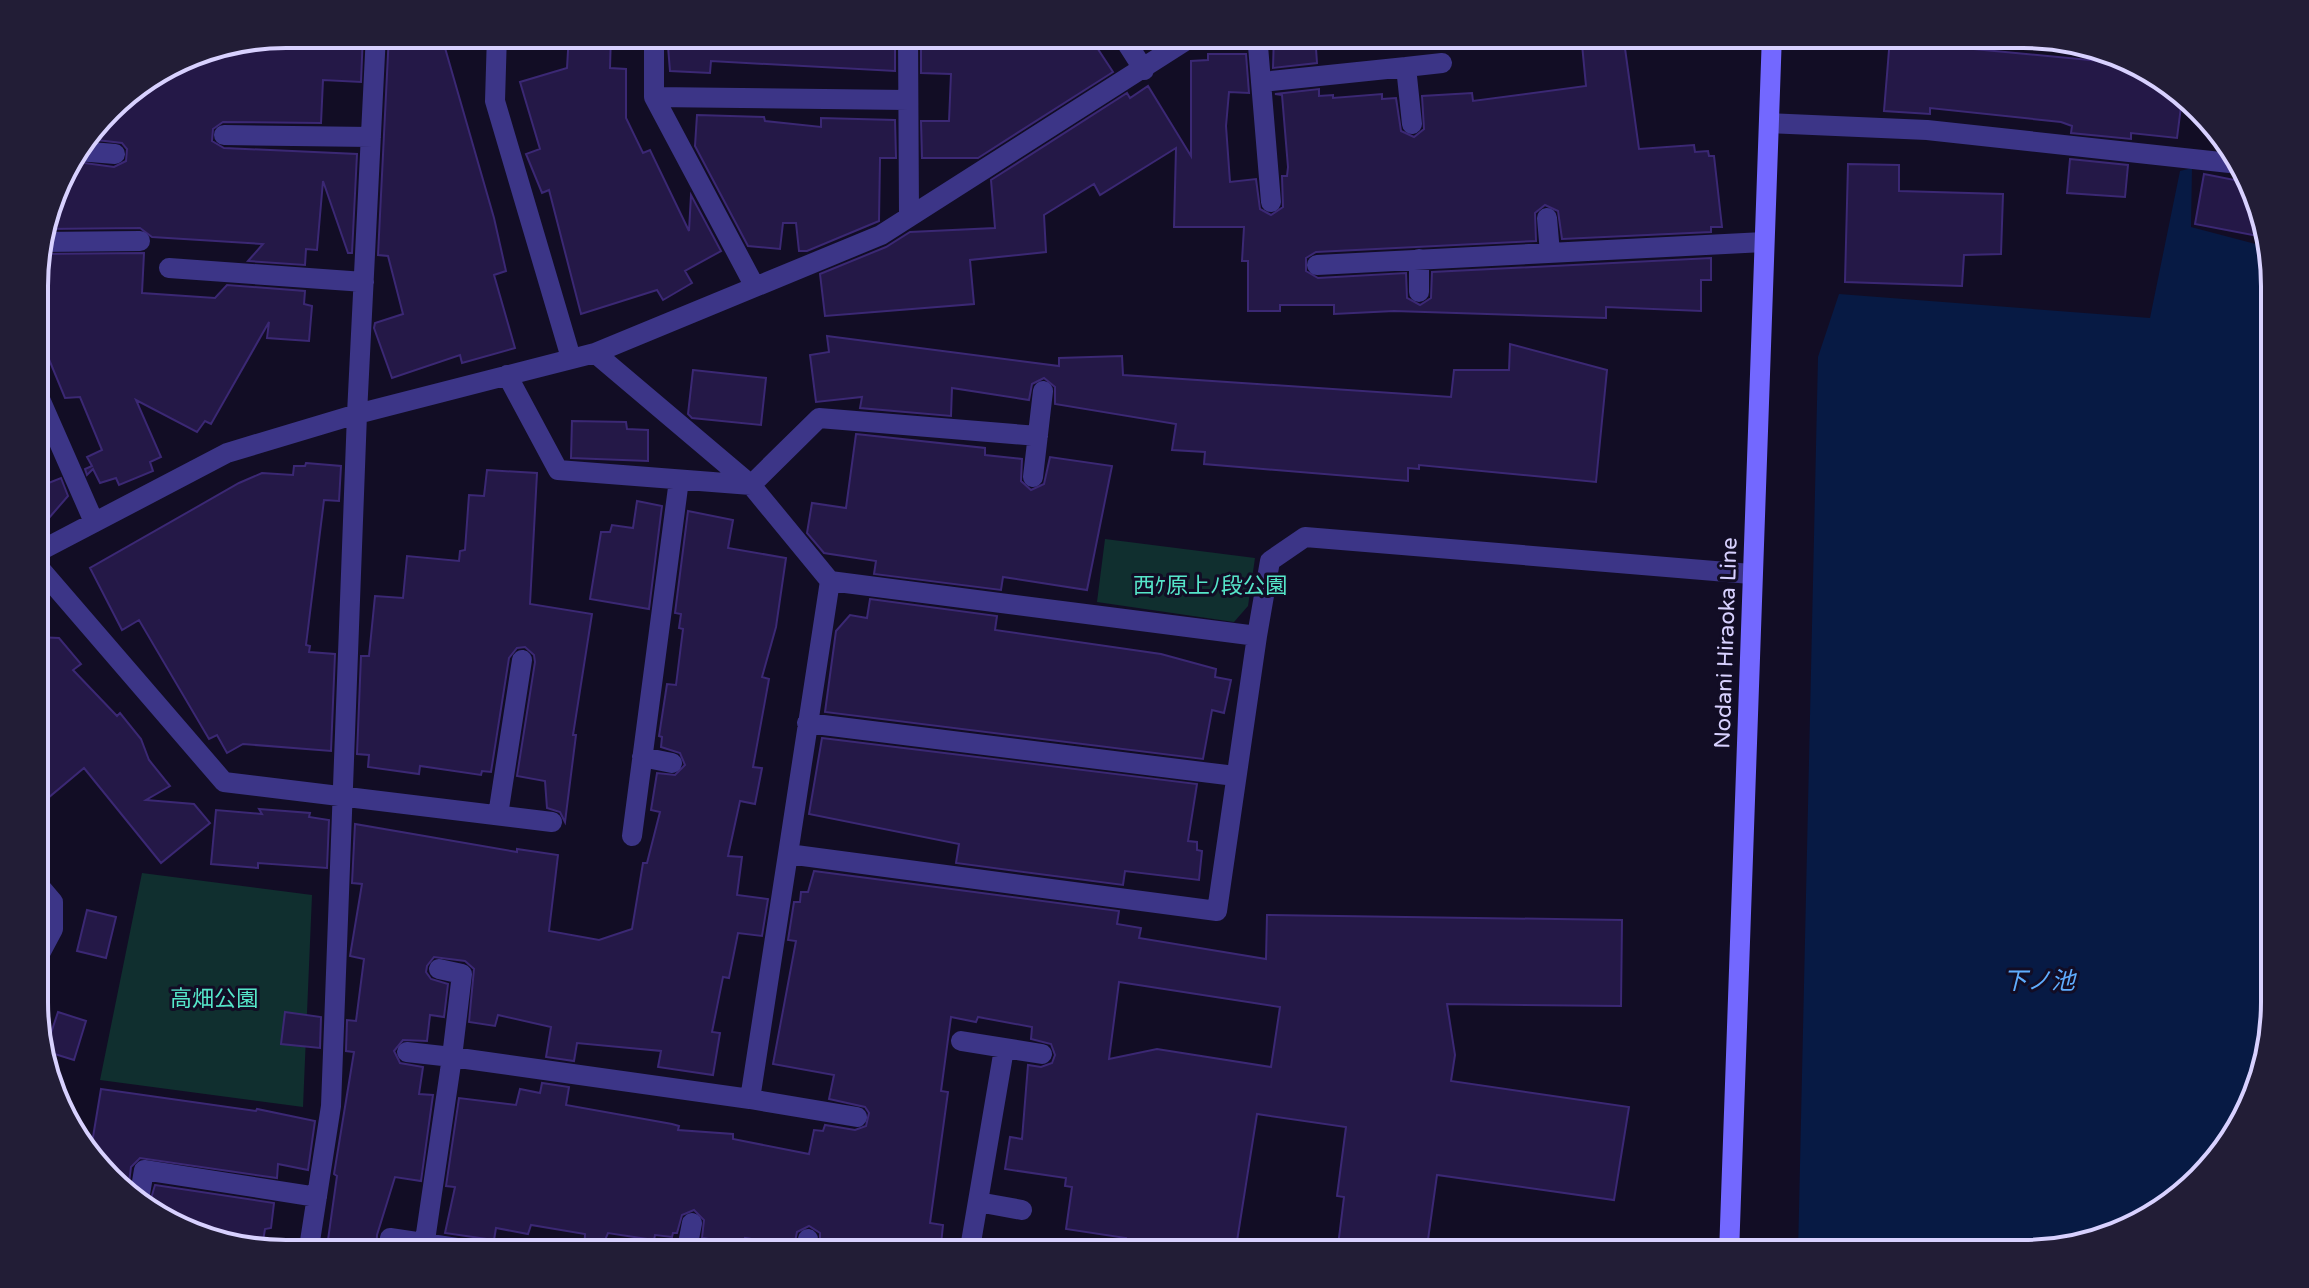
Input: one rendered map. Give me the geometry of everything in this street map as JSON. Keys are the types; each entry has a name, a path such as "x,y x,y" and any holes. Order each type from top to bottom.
{"main road":[{"name":"Nodani Hiraoka Line","path":"1729,1239 1772,48"}],"street":[{"path":"48,547 227,453 357,414 595,353 881,235 1175,48"},
{"path":"1259,48 1271,202"},
{"path":"310,1240 331,1106 357,414 375,49"},
{"path":"497,49 495,101 571,358"},
{"path":"654,49 654,97 754,285"},
{"path":"908,49 909,216"},
{"path":"1130,49 1144,70"},
{"path":"1262,82 1442,63"},
{"path":"1406,67 1412,124"},
{"path":"654,97 907,100"},
{"path":"1769,123 1927,130 2226,163"},
{"path":"224,135 371,137"},
{"path":"90,152 115,154"},
{"path":"1547,218 1550,253"},
{"path":"53,242 140,241"},
{"path":"1317,265 1764,242"},
{"path":"1419,259 1419,292"},
{"path":"169,268 364,282"},
{"path":"595,353 751,485 830,581 1257,636"},
{"path":"507,375 558,470 751,485 819,418 1038,436"},
{"path":"1033,477 1043,391"},
{"path":"48,417 94,522"},
{"path":"632,836 679,480"},
{"path":"788,854 1217,911 1235,776 1270,561 1305,537 1751,574"},
{"path":"48,578 224,782 552,822"},
{"path":"750,1099 830,581"},
{"path":"498,815 522,660"},
{"path":"807,723 1235,776"},
{"path":"642,757 672,763"},
{"path":"48,896 53,902 53,929 48,938"},
{"path":"425,1240 462,974 439,969"},
{"path":"961,1041 1042,1054"},
{"path":"971,1240 1004,1049"},
{"path":"407,1052 750,1099 857,1117"},
{"path":"141,1191 144,1170 317,1197"},
{"path":"978,1202 1022,1210"},
{"path":"689,1240 692,1223"},
{"path":"390,1238 397,1240"}],"green space":[{"name":"西ｹ原上ﾉ段公園","path":"1105,539 1255,558 1248,606 1234,622 1097,602"},
{"name":"高畑公園","path":"142,873 312,895 303,1107 100,1080"}],"water":[{"name":"下ノ池","path":"2192,168 2191,227 2257,244 2260,271 2260,1017 2248,1078 2229,1121 2212,1147 2180,1181 2155,1200 2099,1227 2038,1239 1798,1239 1818,357 1839,294 2150,318 2180,171"}],"building":[{"path":"1274,48 1316,48 1317,63 1273,68"},
{"path":"1582,48 1625,48 1639,149 1694,145 1695,152 1708,151 1709,156 1714,156 1722,227 1711,227 1711,232 1562,239 1558,211 1545,205 1535,213 1536,241 1316,252 1306,258 1306,271 1318,278 1406,273 1407,298 1420,305 1431,298 1432,272 1711,258 1711,280 1701,280 1701,311 1606,307 1606,318 1394,311 1334,314 1334,305 1280,305 1280,311 1248,311 1248,261 1242,261 1244,227 1174,227 1176,148 1100,195 1094,184 1044,215 1046,252 970,260 974,304 825,316 820,274 886,247 910,232 995,228 991,180 1127,93 1130,98 1148,86 1191,156 1191,61 1208,60 1208,54 1246,54 1249,93 1229,92 1226,126 1230,182 1256,179 1260,209 1271,215 1283,207 1282,176 1287,176 1288,167 1282,95 1275,94 1319,89 1319,96 1333,95 1333,98 1382,94 1382,99 1396,98 1401,131 1414,137 1424,129 1422,96 1472,93 1473,101 1586,86"},
{"path":"1889,48 1964,48 2099,61 2142,80 2181,109 2177,138 2131,133 2131,139 2071,133 2072,126 2061,122 1930,108 1930,114 1884,111"},
{"path":"271,49 362,49 361,82 323,80 321,123 223,122 213,129 212,141 224,148 357,154 352,253 348,253 323,181 317,250 306,249 305,265 248,261 263,244 152,237 140,228 55,229 66,195 83,163 114,167 126,161 127,149 122,143 98,140 129,107 154,88 195,66 225,56"},
{"path":"388,49 445,49 494,218 506,271 494,275 515,348 462,363 460,355 392,378 374,328 375,323 403,314 388,256 378,255"},
{"path":"568,49 611,49 610,68 626,69 626,118 643,153 650,150 689,231 691,195 721,251 685,271 692,283 663,300 657,290 581,314 549,190 542,193 526,154 540,149 520,82 567,68"},
{"path":"668,49 895,49 895,71 711,61 710,73 670,71"},
{"path":"921,49 1098,49 1113,72 978,158 922,158 921,121 949,121 951,74 921,73"},
{"path":"697,115 764,117 765,121 821,127 821,118 895,120 896,158 880,158 879,221 807,251 799,251 796,223 783,223 780,249 748,246 695,146"},
{"path":"2070,159 2128,165 2125,197 2067,193"},
{"path":"1848,164 1899,165 1899,191 2003,194 2001,254 1964,255 1962,286 1845,282"},
{"path":"2204,174 2236,180 2255,235 2195,224"},
{"path":"144,253 142,293 215,298 227,285 305,291 304,304 312,306 309,341 267,338 269,322 211,424 205,421 197,432 136,400 161,457 150,462 153,471 119,485 116,478 100,483 93,469 87,475 85,469 92,466 87,457 102,450 80,397 65,398 48,357 50,254"},
{"path":"827,336 1059,366 1059,358 1122,356 1123,375 1451,397 1454,370 1509,370 1510,344 1607,370 1596,482 1419,465 1419,469 1408,468 1408,481 1204,464 1205,452 1172,450 1176,424 1055,404 1055,387 1044,378 1032,384 1029,400 952,388 951,416 860,408 862,397 816,402 810,355 829,352"},
{"path":"693,370 766,378 761,425 692,418 688,414"},
{"path":"572,421 626,422 627,429 648,430 648,461 571,458"},
{"path":"856,434 985,448 985,455 1022,459 1021,481 1031,490 1044,484 1050,457 1112,466 1087,590 1003,577 1001,590 874,574 876,561 824,553 807,533 812,503 846,508"},
{"path":"306,463 341,466 339,501 324,500 306,645 310,646 309,652 335,654 331,751 243,744 227,753 217,735 209,739 139,620 122,630 90,568 239,483 262,473 293,475 294,466 305,466"},
{"path":"487,470 537,473 530,604 592,614 573,735 576,735 565,822 560,812 547,808 545,781 517,776 535,662 534,655 525,647 517,648 509,658 491,772 482,771 481,775 420,766 419,774 368,767 369,755 357,754 361,656 369,656 375,596 403,598 407,556 459,561 460,551 465,550 469,495 484,496"},
{"path":"61,478 68,496 48,519 48,483"},
{"path":"637,501 662,506 649,609 590,599 601,532 610,532 612,525 633,528"},
{"path":"688,511 733,520 728,548 786,558 776,627 762,677 769,679 753,767 762,768 755,804 740,801 728,856 742,857 737,895 768,899 762,936 738,933 729,978 723,977 712,1032 720,1033 713,1075 658,1067 661,1051 577,1043 574,1061 546,1057 551,1027 498,1015 495,1026 469,1022 474,969 465,961 434,957 426,972 431,979 448,984 444,1017 430,1015 427,1041 403,1040 394,1051 400,1063 423,1067 419,1094 433,1095 421,1181 395,1177 377,1240 328,1240 337,1176 334,1174 354,1052 346,1051 347,1020 356,1021 364,959 350,956 362,884 352,883 355,824 517,852 517,849 558,855 549,931 599,940 632,929 643,863 647,863 660,812 651,810 657,773 675,775 685,765 680,753 661,747 662,737 659,736 667,684 676,685 683,629 679,628 681,614 675,613"},
{"path":"870,599 997,616 995,630 1161,654 1216,669 1215,677 1231,680 1224,713 1212,710 1203,759 825,712 836,631 850,615 867,618"},
{"path":"48,638 59,638 81,664 73,670 117,716 120,713 141,739 149,760 170,786 146,800 194,804 210,823 161,863 84,768 48,798"},
{"path":"822,738 1197,784 1188,841 1197,842 1197,850 1202,851 1199,880 1125,871 1123,885 956,863 959,844 809,814"},
{"path":"259,809 310,813 309,817 329,820 327,868 258,863 258,868 211,864 216,810 262,814"},
{"path":"814,871 1119,911 1117,924 1141,928 1139,938 1266,959 1267,915 1622,920 1621,1006 1447,1004 1455,1055 1451,1081 1629,1107 1614,1200 1437,1175 1428,1239 1339,1239 1344,1197 1337,1196 1346,1127 1257,1114 1237,1239 1126,1240 1066,1229 1072,1187 1065,1186 1066,1178 1005,1169 1010,1137 1022,1139 1028,1065 1041,1067 1052,1063 1055,1055 1051,1044 1031,1039 1032,1027 978,1017 976,1022 951,1017 941,1091 948,1092 930,1223 943,1225 941,1240 820,1240 820,1233 809,1226 797,1232 795,1240 714,1240 702,1238 704,1220 694,1210 682,1215 677,1233 673,1233 672,1237 655,1235 654,1240 608,1233 605,1240 585,1240 585,1234 531,1225 528,1234 496,1228 494,1240 445,1233 455,1187 446,1186 459,1098 516,1105 520,1089 540,1093 542,1083 569,1087 566,1105 672,1124 679,1126 678,1130 733,1134 733,1139 809,1154 814,1130 823,1131 825,1125 855,1130 866,1126 869,1113 865,1107 829,1099 834,1075 773,1064 796,941 788,940 794,902 800,902 801,892 808,892","holes":["1119,982 1280,1007 1271,1067 1157,1049 1109,1059"]},
{"path":"87,910 116,917 106,958 77,951"},
{"path":"58,1012 86,1021 74,1060 54,1054 50,1035"},
{"path":"285,1012 321,1017 320,1048 281,1044"},
{"path":"101,1089 257,1109 315,1121 308,1170 278,1164 277,1178 140,1158 131,1167 129,1180 92,1140"},
{"path":"155,1185 274,1203 271,1228 265,1229 263,1239 225,1232 195,1222 151,1198"}]}
